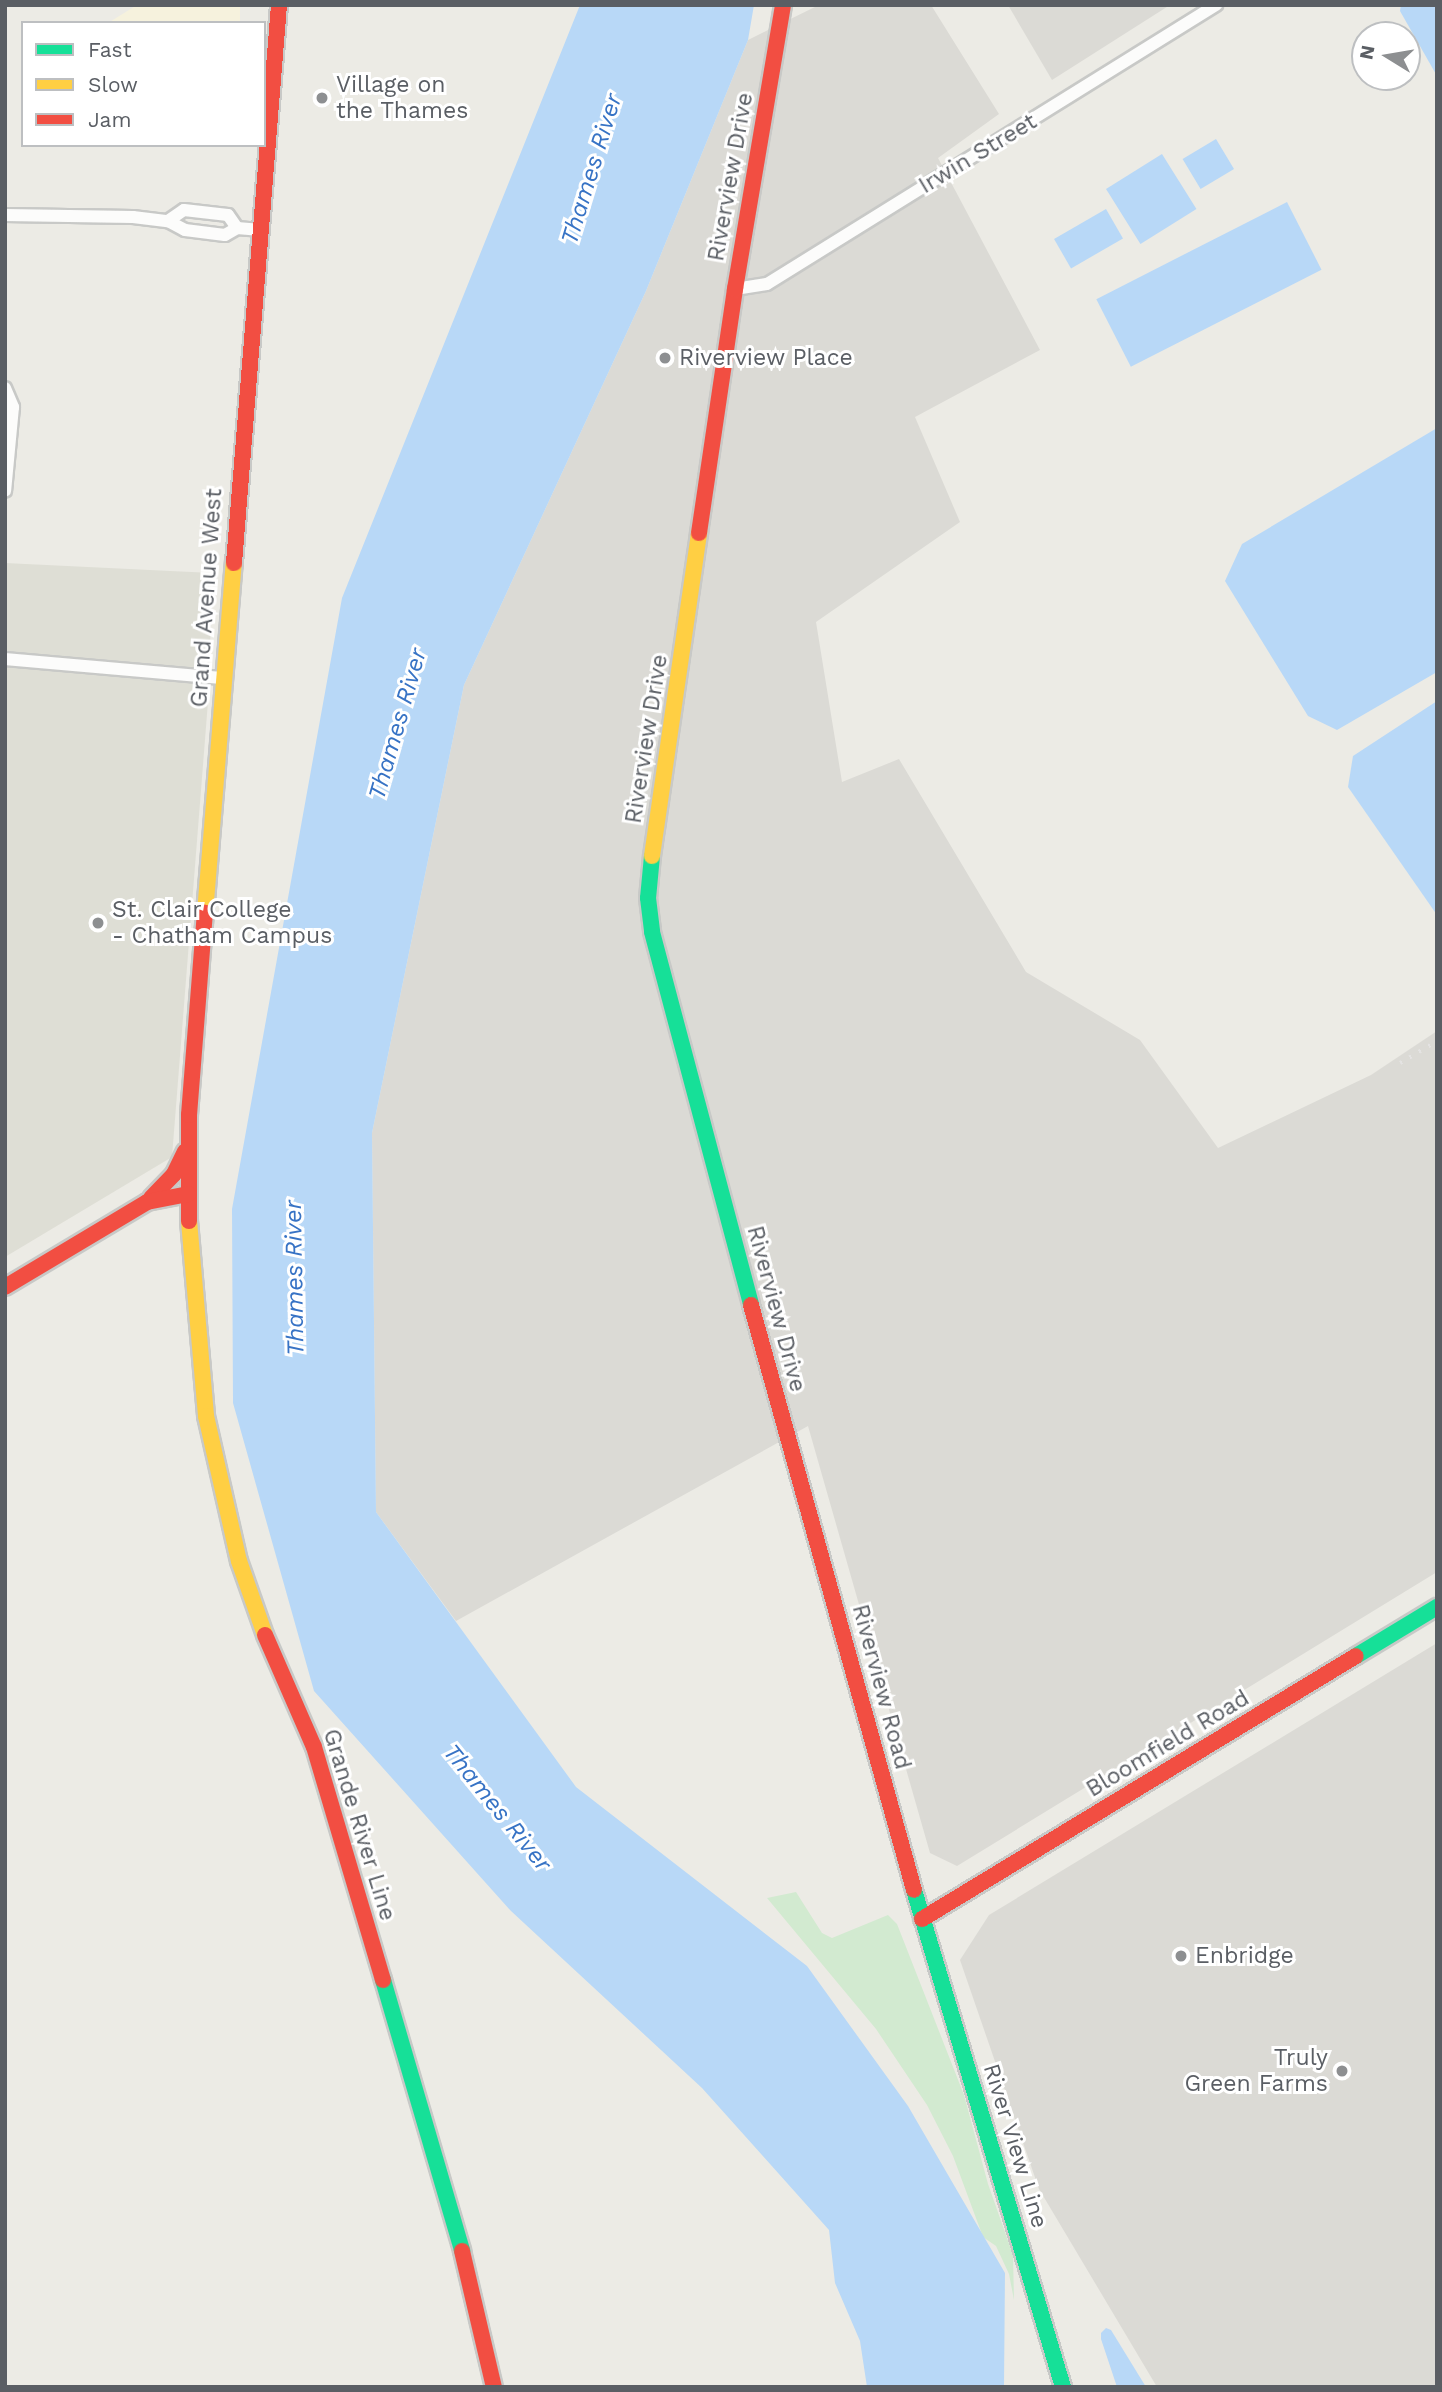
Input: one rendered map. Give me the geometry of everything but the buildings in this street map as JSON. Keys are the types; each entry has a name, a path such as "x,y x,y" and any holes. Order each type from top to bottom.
{"main road":[{"name":"Grand Avenue West","path":"188,1194 189,1130 239,463 248,397 279,5"},
{"name":"Riverview Drive","path":"783,5 735,289 648,898 661,975 797,1466"},
{"path":"5,1287 147,1202 180,1164 189,1130"},
{"path":"147,1202 188,1194"},
{"name":"Grande River Line","path":"188,1194 206,1416 239,1560 273,1658 314,1747 456,2226 495,2387"},
{"name":"Riverview Road","path":"797,1466 922,1919"},
{"name":"Bloomfield Road","path":"922,1919 1437,1608"},
{"name":"River View Line","path":"922,1919 1063,2387"}],"street":[{"name":"Irwin Street","path":"735,289 767,284 1216,5"},
{"path":"168,221 184,210 228,215 237,228"},
{"path":"5,215 24,212 168,221 185,230 225,235 237,228 261,230"},
{"path":"5,388 13,407 5,491"},
{"path":"5,659 224,678"}],"shaded area":[{"path":"137,5 240,5 240,21 111,21"},
{"path":"819,5 931,5 999,114 938,158 1040,350 915,417 960,522 816,622 842,782 899,759 1026,972 1140,1040 1218,1148 1371,1075 1437,1031 1437,1572 957,1866 930,1853 808,1426 456,1621 376,1512 372,1133 464,685 646,291 748,40"},
{"path":"1008,5 1170,5 1052,80"},
{"name":"St. Clair College - Chatham Campus","path":"5,563 212,573 209,689 172,1157 5,1257"},
{"path":"1437,1643 1437,2387 1157,2387 1039,2189 960,1960 989,1915"}],"green space":[{"path":"796,1892 822,1933 832,1938 888,1915 897,1924 964,2095 988,2184 1013,2255 1014,2300 1009,2274 996,2246 983,2237 953,2156 927,2105 876,2029 767,1898"}],"water":[{"name":"Thames River","path":"580,5 754,5 748,40 646,291 464,685 372,1133 376,1512 576,1787 807,1966 908,2106 1005,2273 1004,2387 867,2387 860,2341 835,2283 829,2230 702,2088 511,1911 314,1691 233,1403 232,1209 342,598"},
{"path":"1401,5 1437,5 1437,76 1421,48 1421,21 1406,21 1400,11"},
{"path":"1216,139 1234,169 1201,189 1183,159"},
{"path":"1162,154 1196,209 1140,244 1106,189"},
{"path":"1287,202 1322,270 1131,367 1096,299"},
{"path":"1106,209 1123,238 1071,268 1054,239"},
{"path":"1437,428 1437,672 1337,730 1308,716 1225,581 1242,544"},
{"path":"1437,701 1437,915 1348,787 1353,756"},
{"path":"1106,2328 1111,2330 1146,2387 1117,2387 1101,2339 1101,2333"}],"railway":[{"path":"1400,1063 1437,1041"}],"traffic: fast":[{"path":"652,856 648,898 652,932 751,1305"},
{"path":"1356,1656 1437,1607"},
{"path":"914,1890 1063,2387"},
{"path":"383,1980 462,2251"}],"traffic: slow":[{"path":"652,856 699,533"},
{"path":"205,913 234,563"},
{"path":"189,1221 206,1416 239,1561 265,1635"}],"traffic: jam":[{"path":"234,563 279,5"},
{"path":"699,533 735,289 783,5"},
{"path":"189,1221 189,1115 205,913"},
{"path":"151,1198 174,1174 185,1151"},
{"path":"5,1287 147,1202 188,1194"},
{"path":"751,1305 914,1890"},
{"path":"265,1635 314,1747 383,1980"},
{"path":"922,1919 1356,1656"},
{"path":"462,2251 494,2387"}],"place":[{"name":"Village on the Thames","path":"322,98"},
{"name":"Riverview Place","path":"665,358"},
{"name":"St. Clair College - Chatham Campus","path":"98,923"},
{"name":"Enbridge","path":"1181,1956"},
{"name":"Truly Green Farms","path":"1342,2071"}]}
